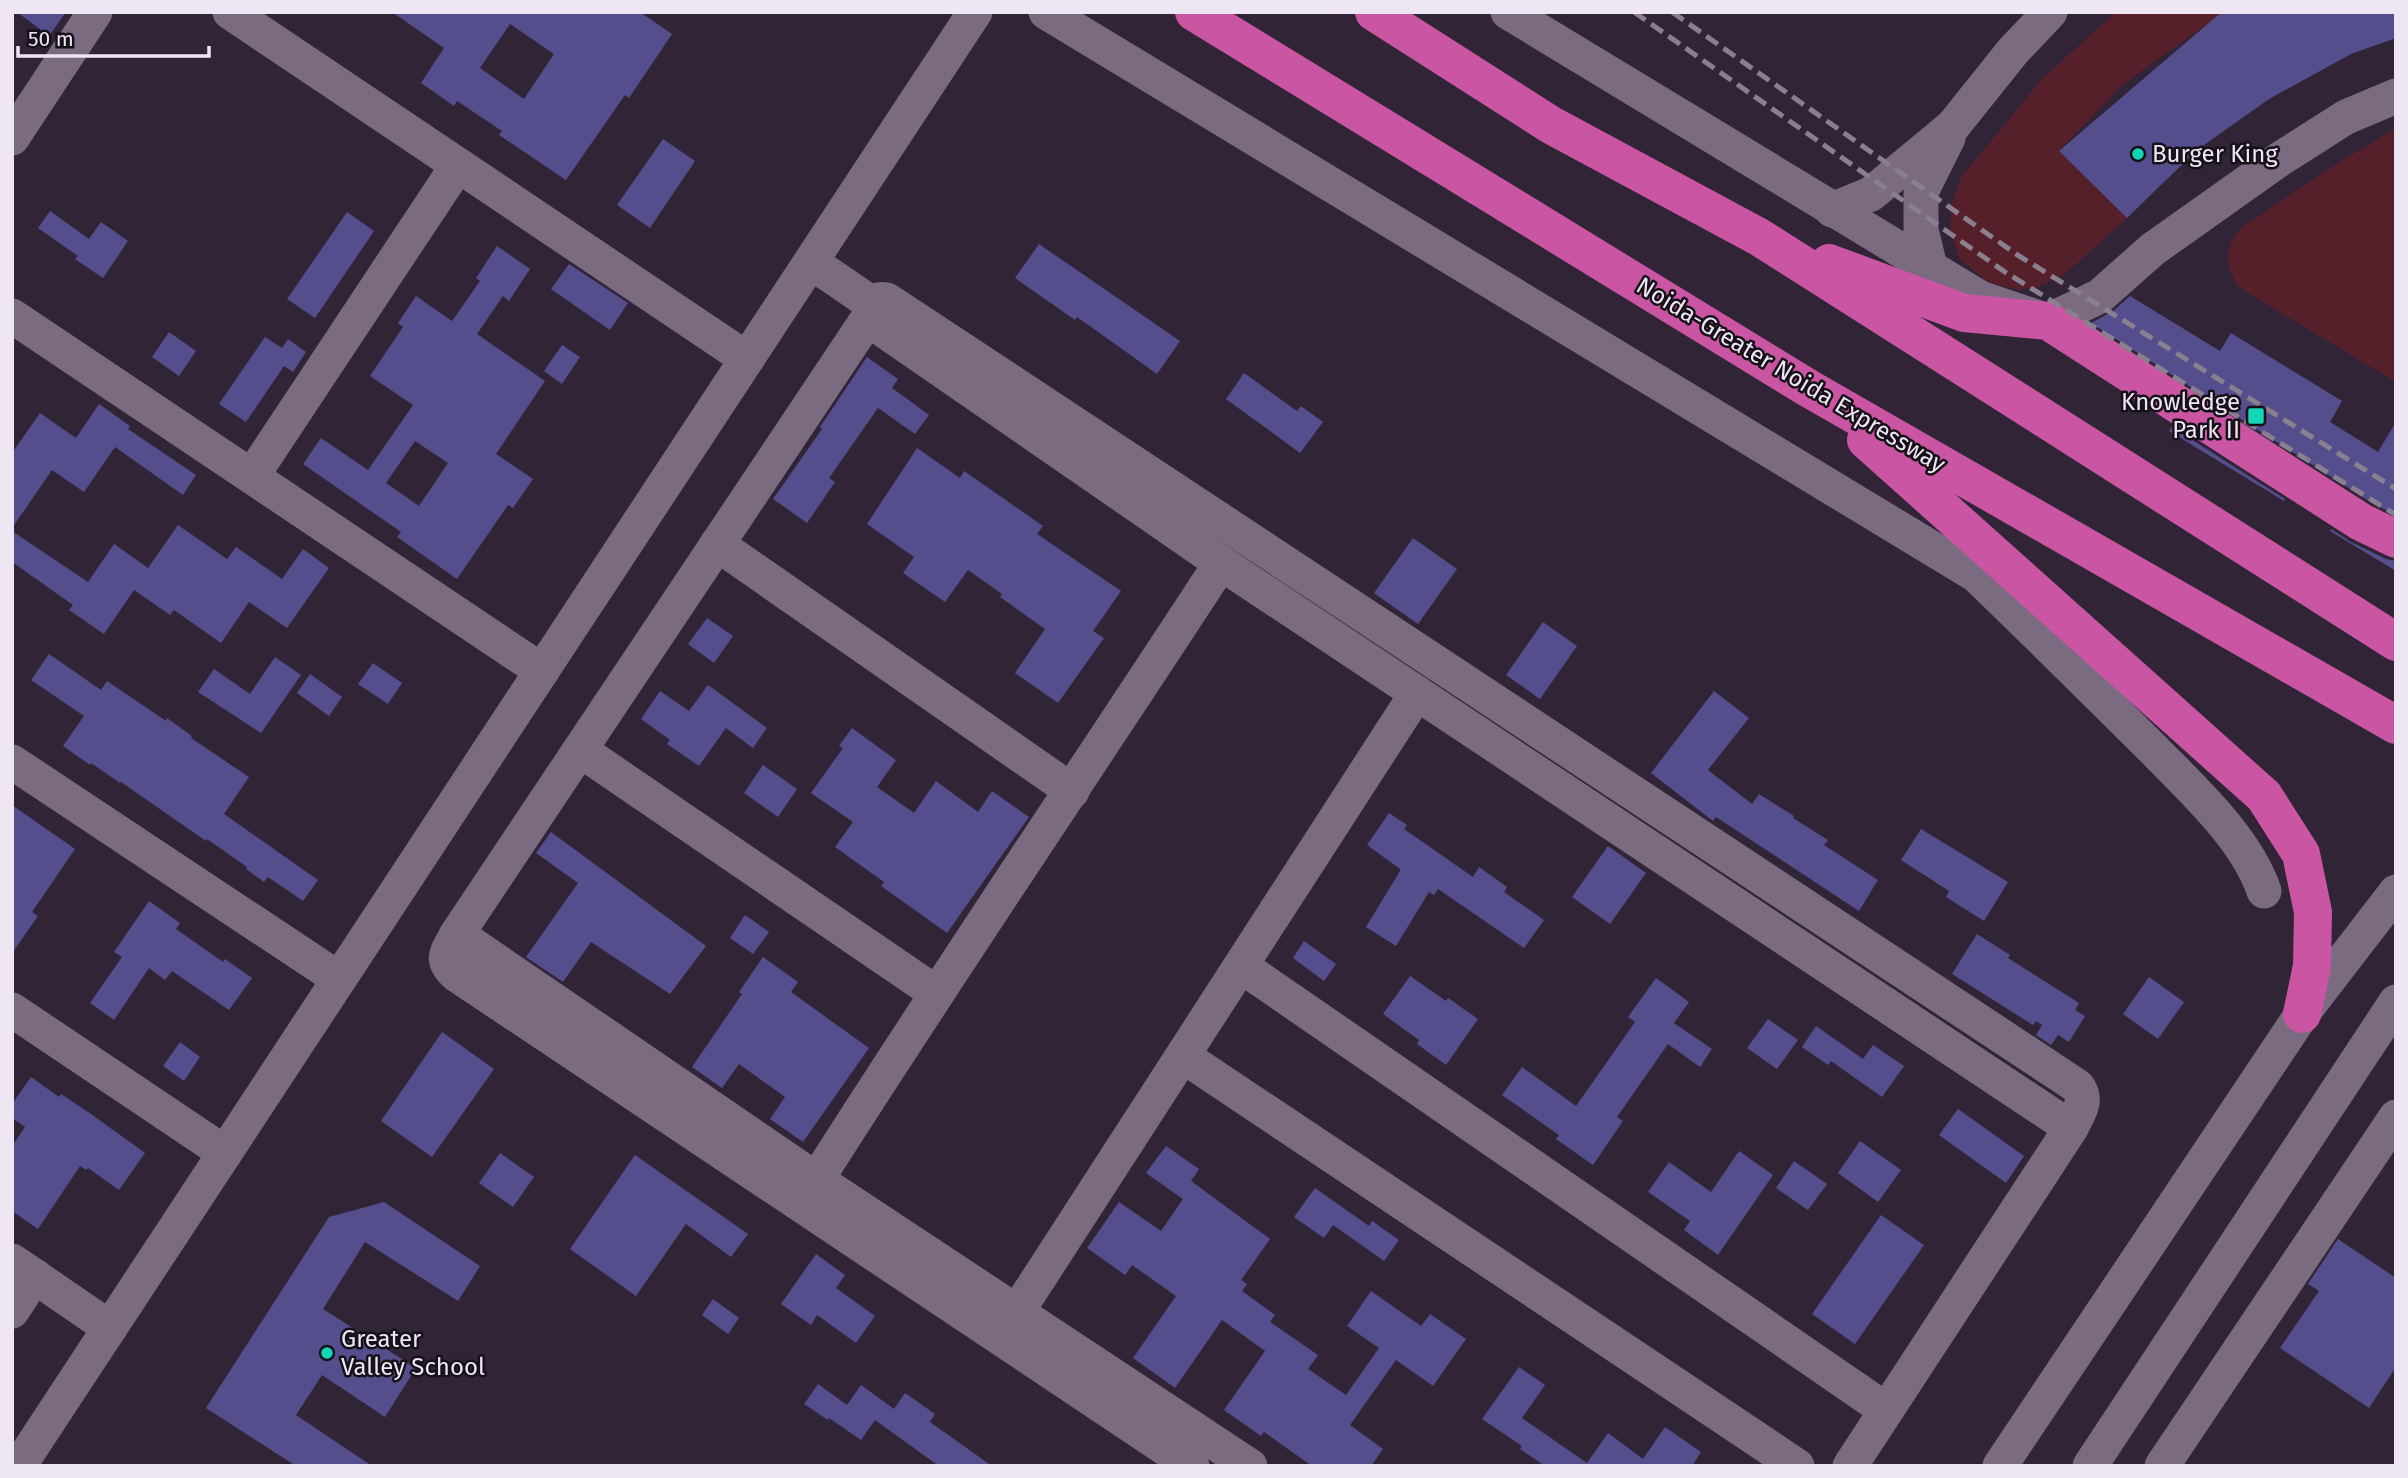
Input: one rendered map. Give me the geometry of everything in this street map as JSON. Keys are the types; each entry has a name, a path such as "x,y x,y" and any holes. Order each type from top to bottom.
{"highway":[{"name":"Noida-Greater Noida Expressway","path":"1194,12 1808,388 2396,724"},
{"path":"1374,12 1551,125 1759,237 2396,642"},
{"path":"1759,237 1964,313 2048,321 2361,522 2396,539"},
{"path":"1808,388 2264,796 2301,854 2313,912 2312,965 2302,1014"}],"street":[{"path":"12,138 95,12"},
{"path":"230,12 747,359"},
{"path":"19,1466 975,12"},
{"path":"1046,12 1976,575 2089,684 2201,799 2257,871 2264,891"},
{"path":"1508,12 1980,298 2048,321 2100,296 2153,249 2280,159 2346,117 2396,96"},
{"path":"1930,267 1921,230 1921,192 1953,127 2013,51 2050,12"},
{"path":"1832,210 1871,194 1953,127"},
{"path":"252,476 458,165"},
{"path":"811,262 870,310 1221,563 2071,1128"},
{"path":"1250,1466 1009,1325 809,1193 457,934 870,310 880,299 887,300 2077,1086 2081,1091 2082,1104 2071,1128 1850,1466"},
{"path":"12,316 542,671"},
{"path":"717,544 1072,791"},
{"path":"809,1193 936,993 1221,563"},
{"path":"1009,1325 1417,693"},
{"path":"580,750 936,993"},
{"path":"12,762 339,979"},
{"path":"2000,1466 2302,1014 2396,892"},
{"path":"1241,966 1886,1410"},
{"path":"2090,1466 2396,1002"},
{"path":"12,1010 225,1153"},
{"path":"1183,1056 1797,1466"},
{"path":"2162,1466 2396,1117"},
{"path":"12,1311 24,1268 110,1328"},
{"path":"1009,1325 1192,1466"}],"shaded area":[{"path":"2116,12 2224,12 2123,84 2059,151 2127,218 2064,275 2038,287 2016,290 1986,281 1960,259 1950,231 1951,204 1962,176 2043,78"},
{"path":"2396,128 2396,382 2240,288 2232,276 2228,255 2231,242 2245,226 2313,179"}],"building":[{"path":"17,12 66,12 49,36"},
{"path":"392,12 640,12 672,34 629,98 625,95 566,180 499,135 502,131 457,101 454,106 421,83 444,48","holes":["510,24 554,54 524,99 480,68"]},
{"path":"2224,12 2396,12 2396,38 2351,54 2269,99 2197,150 2127,218 2059,151"},
{"path":"663,139 695,161 650,228 617,205"},
{"path":"50,211 89,239 101,222 128,241 103,278 75,259 78,256 38,228"},
{"path":"347,212 374,231 315,318 287,299"},
{"path":"1039,244 1180,341 1157,374 1077,317 1075,320 1015,278"},
{"path":"497,246 530,269 509,301 503,296 477,334 545,381 496,454 533,479 513,508 508,505 457,579 397,537 401,532 303,464 321,438 368,470 413,405 370,376 403,327 398,323 416,296 452,321 480,281 476,278","holes":["415,441 448,463 419,506 386,483"]},
{"path":"569,264 628,303 610,330 551,289"},
{"path":"2130,296 2220,351 2231,333 2342,401 2330,422 2378,452 2396,422 2396,515 2372,503 2091,323 2113,311"},
{"path":"169,332 196,351 179,376 152,357"},
{"path":"265,337 282,348 288,339 306,352 293,372 284,366 246,422 219,404"},
{"path":"562,345 580,357 562,384 544,371"},
{"path":"867,357 898,379 892,388 929,415 915,434 878,408 829,478 835,482 807,523 773,499 822,429 820,427"},
{"path":"1244,373 1297,411 1301,406 1323,422 1300,453 1226,399"},
{"path":"99,404 130,426 128,429 196,475 183,495 115,447 84,492 52,470 12,528 12,453 40,413 76,438"},
{"path":"2172,427 2285,499 2284,501 2169,431"},
{"path":"917,448 960,478 964,471 1043,526 1037,534 1121,591 1093,631 1104,638 1058,703 1015,673 1045,629 968,570 945,602 903,573 914,557 867,524"},
{"path":"178,525 227,559 236,547 282,579 303,549 329,568 287,628 249,602 221,643 174,610 170,615 134,590 104,634 69,610 73,605 12,562 12,531 88,582 114,544 148,568"},
{"path":"2331,529 2351,542 2396,561 2396,571 2330,531"},
{"path":"1413,538 1457,569 1418,624 1374,593"},
{"path":"707,618 733,636 714,663 688,644"},
{"path":"1543,622 1577,646 1540,699 1506,675"},
{"path":"49,654 101,690 107,681 166,721 167,718 192,736 191,738 249,777 224,814 318,880 303,901 268,877 264,882 207,839 206,841 121,782 63,746 84,716 31,680"},
{"path":"275,657 301,675 261,733 198,692 214,669 250,694"},
{"path":"373,663 402,683 388,704 358,684"},
{"path":"310,674 342,697 329,716 297,693"},
{"path":"708,685 767,728 753,748 726,728 699,766 667,744 670,740 641,719 660,691 689,711"},
{"path":"1714,691 1749,718 1708,770 1752,804 1759,794 1794,816 1793,818 1828,840 1824,845 1878,880 1859,911 1716,817 1713,821 1651,773"},
{"path":"852,728 896,760 877,787 914,813 936,781 978,812 992,791 1029,817 947,933 881,886 884,882 835,847 853,822 811,793 843,748 839,746"},
{"path":"763,765 797,789 778,817 744,793"},
{"path":"12,805 75,849 32,912 38,916 12,953"},
{"path":"1389,813 1407,825 1404,829 1473,877 1479,867 1507,887 1504,892 1544,920 1524,948 1438,889 1434,895 1429,892 1396,946 1366,927 1400,871 1367,845"},
{"path":"1921,829 2008,882 1984,921 1946,897 1949,891 1901,860"},
{"path":"551,832 706,946 670,994 591,942 563,982 526,957 578,883 536,853"},
{"path":"1608,846 1646,873 1610,924 1572,897"},
{"path":"149,901 180,923 176,929 223,962 225,959 252,978 229,1010 172,971 165,980 149,968 114,1020 90,1003 122,957 114,952"},
{"path":"745,915 769,932 753,954 730,938"},
{"path":"1977,934 2010,955 2008,958 2079,1003 2075,1010 2085,1016 2069,1042 2058,1035 2051,1045 2036,1035 2042,1025 2036,1021 2033,1025 1952,974"},
{"path":"1304,941 1336,964 1324,981 1293,958"},
{"path":"763,957 798,982 791,992 869,1048 803,1142 770,1119 785,1097 739,1064 722,1088 692,1067 742,994 739,992"},
{"path":"1410,976 1478,1019 1446,1065 1417,1044 1419,1040 1383,1014"},
{"path":"2149,977 2184,1002 2158,1039 2123,1014"},
{"path":"1656,978 1689,1002 1674,1023 1712,1049 1700,1067 1668,1044 1617,1117 1623,1121 1593,1165 1556,1139 1559,1135 1502,1095 1522,1067 1576,1106 1635,1022 1628,1017"},
{"path":"1768,1019 1798,1040 1777,1069 1747,1048"},
{"path":"1816,1026 1863,1059 1873,1045 1904,1066 1882,1097 1831,1061 1828,1065 1802,1047"},
{"path":"442,1032 494,1069 432,1157 381,1121"},
{"path":"180,1042 200,1057 184,1081 163,1066"},
{"path":"31,1077 59,1097 61,1094 91,1114 145,1153 119,1190 88,1168 86,1170 80,1166 38,1229 12,1211 12,1146 25,1127 12,1118 12,1104"},
{"path":"1958,1109 2024,1156 2006,1183 1939,1135"},
{"path":"1860,1141 1901,1170 1878,1202 1838,1173"},
{"path":"1166,1146 1199,1169 1191,1181 1270,1239 1241,1280 1247,1284 1242,1291 1275,1315 1270,1322 1318,1355 1308,1369 1346,1395 1379,1348 1347,1326 1371,1291 1421,1326 1430,1314 1466,1339 1433,1386 1396,1360 1350,1425 1383,1449 1371,1466 1312,1466 1264,1432 1261,1436 1224,1410 1265,1351 1222,1320 1175,1388 1133,1358 1176,1296 1132,1265 1125,1275 1087,1248 1119,1202 1161,1231 1183,1199 1146,1173"},
{"path":"1739,1151 1773,1175 1718,1255 1684,1230 1690,1221 1648,1192 1669,1162 1711,1192"},
{"path":"500,1153 534,1177 513,1207 479,1183"},
{"path":"635,1155 748,1234 731,1257 686,1224 636,1296 570,1249"},
{"path":"1794,1161 1827,1184 1808,1210 1776,1188"},
{"path":"1315,1188 1369,1226 1372,1221 1399,1240 1384,1261 1333,1225 1324,1238 1294,1217"},
{"path":"384,1202 480,1266 458,1301 365,1242 323,1309 416,1368 385,1417 322,1375 296,1415 372,1466 296,1466 206,1408 329,1217"},
{"path":"1881,1215 1924,1245 1855,1344 1812,1314"},
{"path":"2338,1239 2396,1278 2396,1367 2369,1408 2280,1348 2319,1291 2308,1284"},
{"path":"816,1254 845,1275 836,1288 875,1316 856,1343 817,1315 811,1325 781,1304"},
{"path":"713,1299 739,1318 728,1334 702,1315"},
{"path":"1519,1367 1545,1385 1522,1418 1587,1463 1608,1433 1643,1459 1665,1427 1701,1452 1692,1466 1545,1466 1520,1449 1522,1446 1482,1419"},
{"path":"818,1384 847,1405 861,1385 894,1409 905,1393 935,1414 930,1422 992,1466 939,1466 875,1420 861,1440 804,1404"}],"railway":[{"path":"1634,12 2005,272 2396,515"},
{"path":"1672,12 2016,254 2396,489"}],"place":[{"name":"Burger King","path":"2138,154"},
{"name":"Knowledge Park II","path":"2256,416"},
{"name":"Greater Valley School","path":"327,1353"}]}
